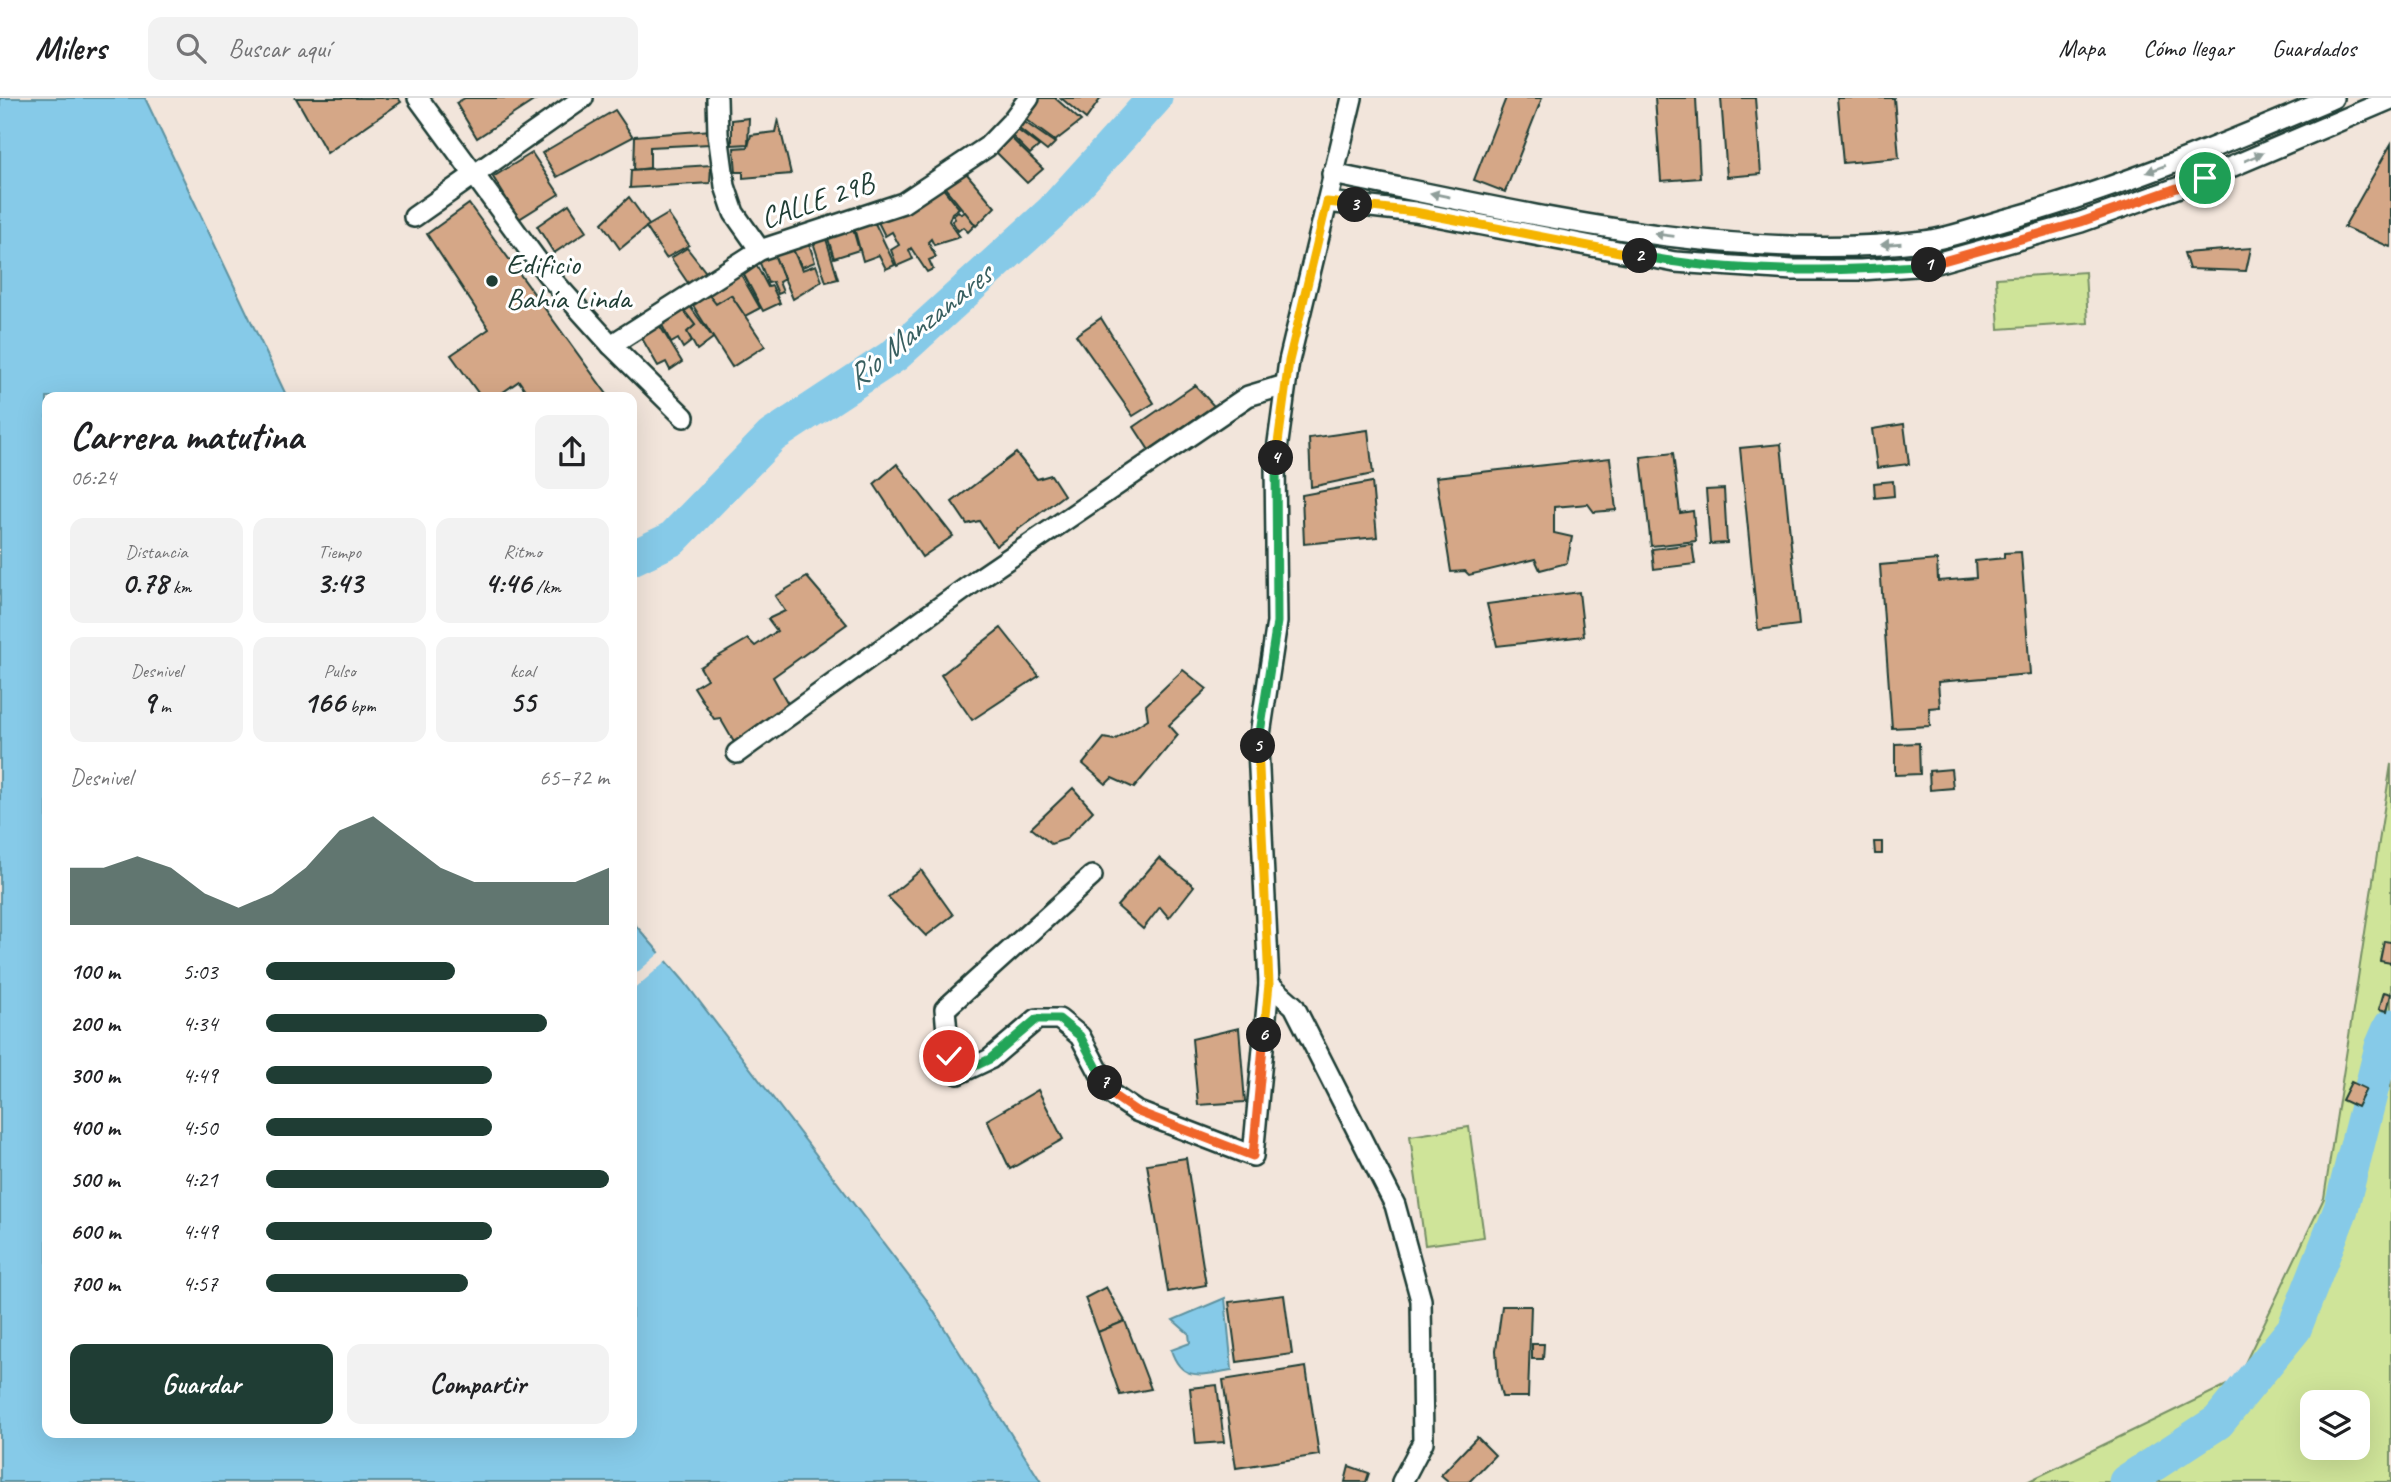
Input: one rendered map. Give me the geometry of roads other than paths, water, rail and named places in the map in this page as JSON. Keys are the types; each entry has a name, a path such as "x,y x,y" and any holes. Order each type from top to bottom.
{"street":[{"path":"418,98 547,274 611,345 684,417"},
{"path":"414,217 583,98"},
{"path":"717,98 724,186 734,213 760,250"},
{"name":"CALLE 29B","path":"611,345 760,250 903,203 987,147 1029,98"},
{"path":"1092,876 944,1009 949,1056 958,1074 990,1059 1037,1019 1059,1019 1080,1036 1111,1094 1136,1111 1253,1156 1269,984 1258,748 1277,622 1275,465 1284,385 1352,98"},
{"path":"1332,174 1621,229 1778,246 1860,246 1927,241 2068,202 2232,140 2333,98"},
{"path":"1327,202 1415,212 1675,262 1793,270 1861,270 1929,265 2081,222 2205,178 2391,99"},
{"path":"1860,246 1861,270"},
{"path":"737,753 980,578 1248,396 1284,385"},
{"path":"1269,984 1294,1006 1395,1205 1421,1300 1423,1442 1402,1482"}],"water":[{"path":"0,98 145,98 285,392 42,392 42,1438 637,1438 637,927 683,980 926,1299 1041,1482 0,1482"},
{"path":"1225,1298 1232,1370 1203,1374 1188,1372 1181,1368 1171,1350 1190,1343 1189,1334 1173,1320"}],"waterway":[{"name":"Río Manzanares","path":"637,556 672,539 772,436 895,355 1052,212 1155,98"},
{"path":"2126,1482 2218,1422 2294,1329 2341,1209 2382,1047 2391,1026"}],"place":[{"name":"Edificio Bahía Linda","path":"492,281"}]}
